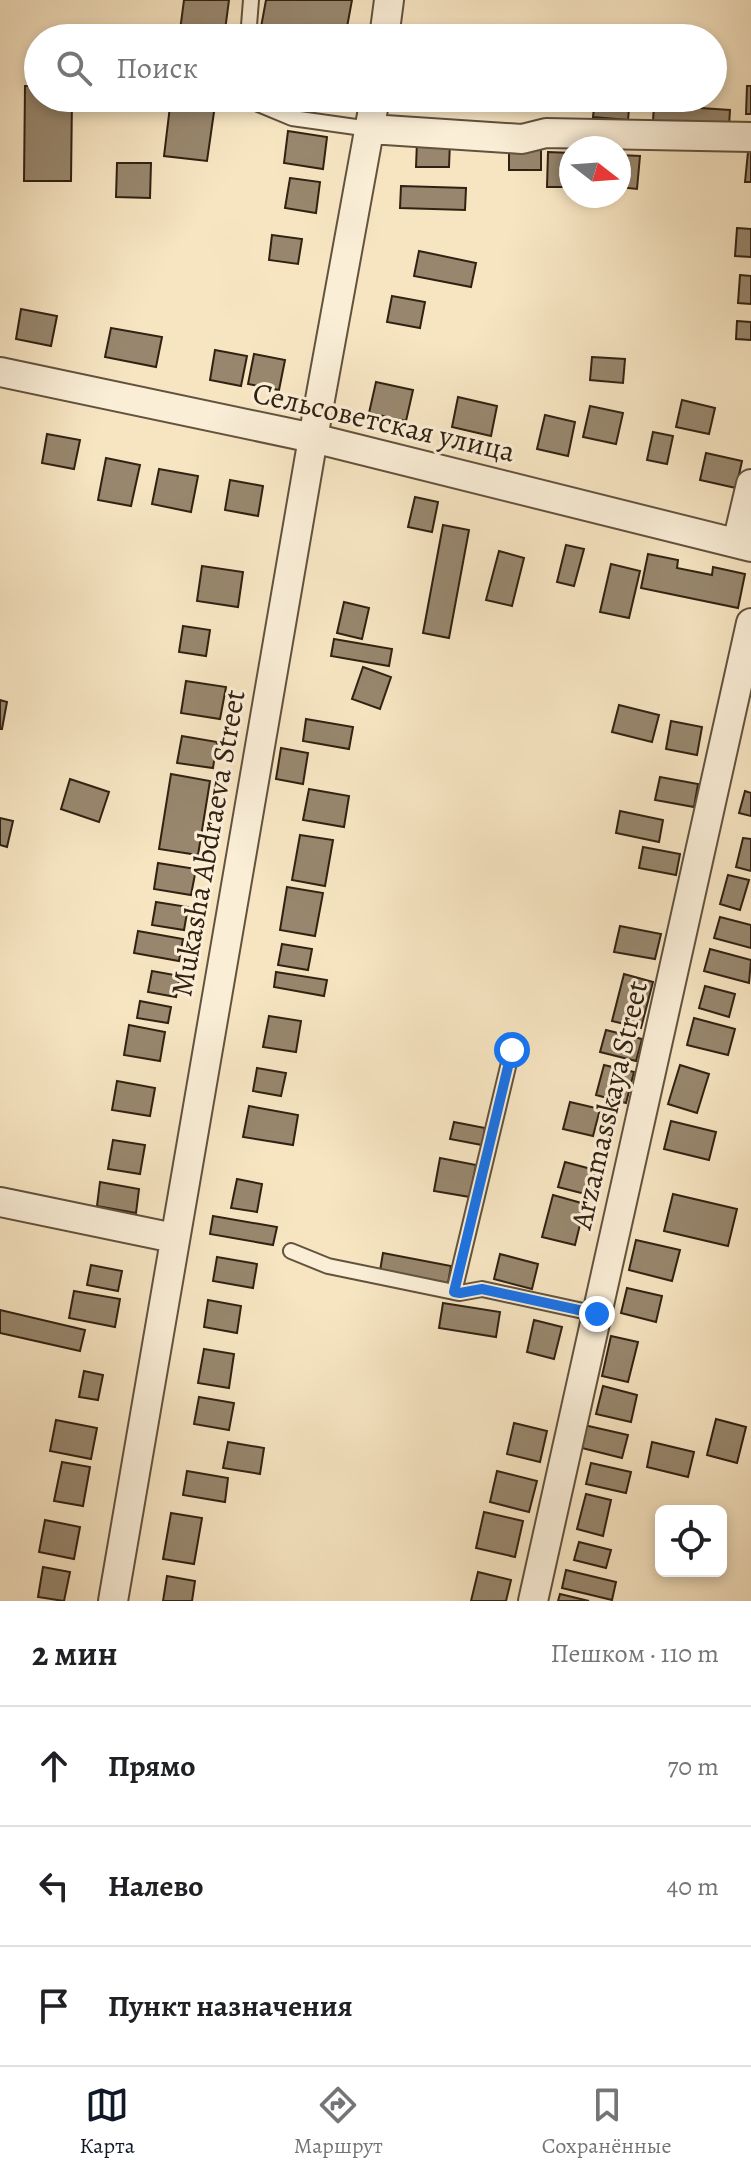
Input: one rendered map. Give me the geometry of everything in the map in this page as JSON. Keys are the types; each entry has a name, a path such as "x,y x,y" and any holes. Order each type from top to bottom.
{"street":[{"path":"386,24 389,0"},
{"name":"Mukasha Abdraeva Street","path":"113,1601 313,438 373,112"},
{"path":"370,129 522,139 546,133 751,137"},
{"name":"Сельсоветская улица","path":"0,372 313,438 744,545"},
{"path":"744,545 751,484"},
{"name":"Arzamasskaya Street","path":"533,1601 751,623"},
{"path":"0,1202 174,1238"}],"lane":[{"path":"249,24 251,0"},
{"path":"278,112 292,118 370,129"},
{"path":"454,1292 512,1050"},
{"path":"291,1251 328,1266 454,1292 482,1289 597,1314"}],"building":[{"path":"184,0 229,0 226,24 181,24"},
{"path":"266,0 352,0 348,24 262,24"},
{"path":"747,86 751,86 751,114 746,114"},
{"path":"730,110 729,126 653,121 654,112"},
{"path":"25,112 72,112 71,181 24,181"},
{"path":"169,112 214,112 207,161 164,156"},
{"path":"594,112 629,112 628,120 593,117"},
{"path":"288,131 327,137 323,169 284,163"},
{"path":"417,141 450,142 449,167 416,167"},
{"path":"509,145 541,146 541,170 509,170"},
{"path":"548,152 559,152 559,187 547,187"},
{"path":"748,152 751,152 751,182 745,182"},
{"path":"631,156 640,156 637,189 631,188"},
{"path":"117,163 151,163 150,198 116,197"},
{"path":"290,178 320,182 316,213 285,208"},
{"path":"401,186 466,188 465,210 400,208"},
{"path":"737,228 751,229 751,257 735,256"},
{"path":"272,235 302,239 298,264 269,260"},
{"path":"419,251 476,263 471,287 414,276"},
{"path":"740,275 751,276 751,304 738,303"},
{"path":"392,296 425,302 420,328 387,322"},
{"path":"21,309 57,316 51,346 16,339"},
{"path":"737,321 751,322 751,340 736,339"},
{"path":"111,328 162,337 156,367 105,357"},
{"path":"215,350 247,356 241,386 210,380"},
{"path":"254,354 285,360 279,390 248,384"},
{"path":"592,357 625,359 623,383 590,380"},
{"path":"376,382 413,390 406,421 369,413"},
{"path":"458,397 497,406 491,436 452,427"},
{"path":"682,400 715,408 709,434 676,427"},
{"path":"590,406 623,413 616,444 583,437"},
{"path":"545,415 575,422 568,456 537,449"},
{"path":"653,432 673,436 667,464 647,460"},
{"path":"47,434 80,440 74,469 42,463"},
{"path":"706,453 742,461 736,488 700,480"},
{"path":"106,458 140,465 131,506 98,500"},
{"path":"159,469 198,476 191,512 152,504"},
{"path":"230,480 263,486 258,516 225,510"},
{"path":"415,497 438,502 432,532 408,527"},
{"path":"443,525 469,530 449,638 423,633"},
{"path":"566,545 584,549 574,586 557,582"},
{"path":"499,551 524,558 512,606 486,600"},
{"path":"648,554 678,560 677,568 712,575 713,567 745,574 738,608 641,588"},
{"path":"611,564 640,571 629,618 600,612"},
{"path":"202,566 243,572 238,607 197,601"},
{"path":"344,602 369,608 362,639 337,633"},
{"path":"183,626 210,630 206,656 179,652"},
{"path":"334,639 392,649 389,666 331,656"},
{"path":"363,667 391,677 380,709 352,699"},
{"path":"186,681 226,687 220,719 181,713"},
{"path":"0,700 7,702 2,729 0,729"},
{"path":"619,705 659,715 652,742 612,732"},
{"path":"306,719 353,727 349,749 303,741"},
{"path":"671,721 702,727 697,755 666,749"},
{"path":"182,736 217,742 213,768 177,763"},
{"path":"281,748 308,753 303,784 276,779"},
{"path":"171,774 210,781 198,855 159,849"},
{"path":"660,777 698,784 694,807 655,800"},
{"path":"70,779 109,792 99,822 61,809"},
{"path":"309,789 349,796 344,827 303,820"},
{"path":"745,791 751,793 751,816 739,813"},
{"path":"620,811 663,820 659,842 616,833"},
{"path":"0,818 13,821 7,847 0,845"},
{"path":"300,835 333,840 325,886 292,880"},
{"path":"743,838 751,839 751,871 736,867"},
{"path":"643,847 680,854 676,875 639,868"},
{"path":"158,863 196,869 191,895 154,889"},
{"path":"728,875 749,880 740,910 720,904"},
{"path":"287,887 323,893 315,936 280,930"},
{"path":"156,902 188,907 184,930 152,925"},
{"path":"720,917 751,925 751,948 714,938"},
{"path":"620,926 661,934 655,959 614,952"},
{"path":"138,931 183,939 179,961 134,953"},
{"path":"282,944 312,949 308,970 278,965"},
{"path":"710,949 751,960 749,983 704,971"},
{"path":"152,971 180,976 176,997 148,992"},
{"path":"276,972 327,980 324,996 274,987"},
{"path":"624,974 653,982 641,1028 612,1021"},
{"path":"705,986 735,994 729,1017 699,1008"},
{"path":"140,1001 171,1007 168,1023 137,1018"},
{"path":"269,1016 301,1021 296,1052 263,1047"},
{"path":"694,1018 735,1029 728,1055 687,1045"},
{"path":"129,1025 165,1032 160,1061 124,1055"},
{"path":"606,1030 642,1039 636,1061 600,1052"},
{"path":"604,1065 634,1072 626,1103 596,1095"},
{"path":"680,1065 709,1074 697,1113 668,1104"},
{"path":"257,1068 286,1073 281,1096 253,1091"},
{"path":"117,1081 155,1088 150,1116 112,1110"},
{"path":"570,1102 600,1109 593,1136 563,1129"},
{"path":"249,1106 298,1115 293,1145 243,1137"},
{"path":"671,1121 716,1132 709,1160 664,1149"},
{"path":"454,1122 485,1128 482,1145 450,1139"},
{"path":"113,1140 145,1145 140,1174 108,1169"},
{"path":"440,1158 476,1165 470,1197 434,1191"},
{"path":"565,1162 595,1170 589,1195 558,1187"},
{"path":"237,1179 262,1184 257,1212 231,1208"},
{"path":"100,1182 139,1189 136,1213 97,1206"},
{"path":"673,1194 737,1209 728,1246 664,1231"},
{"path":"553,1195 585,1204 575,1245 542,1237"},
{"path":"213,1216 277,1227 273,1245 210,1234"},
{"path":"636,1240 680,1250 672,1281 629,1270"},
{"path":"383,1253 451,1266 448,1283 380,1271"},
{"path":"500,1254 538,1264 532,1289 494,1279"},
{"path":"217,1257 257,1264 253,1288 213,1281"},
{"path":"91,1265 122,1271 118,1291 87,1285"},
{"path":"627,1288 662,1296 656,1322 621,1313"},
{"path":"74,1291 120,1299 115,1327 69,1318"},
{"path":"208,1300 241,1306 237,1333 204,1327"},
{"path":"443,1303 500,1312 496,1337 439,1328"},
{"path":"0,1310 85,1330 80,1351 0,1333"},
{"path":"534,1320 562,1327 554,1359 527,1352"},
{"path":"611,1336 638,1342 628,1382 602,1376"},
{"path":"204,1349 234,1354 229,1388 198,1383"},
{"path":"84,1371 103,1375 98,1400 79,1397"},
{"path":"603,1386 637,1395 631,1422 596,1414"},
{"path":"199,1397 234,1403 229,1430 194,1424"},
{"path":"716,1419 746,1427 737,1463 707,1455"},
{"path":"56,1420 97,1428 91,1459 50,1451"},
{"path":"514,1423 547,1431 540,1462 507,1454"},
{"path":"584,1425 628,1435 622,1458 578,1447"},
{"path":"228,1442 264,1448 260,1474 223,1468"},
{"path":"652,1442 694,1452 688,1477 647,1467"},
{"path":"62,1462 90,1467 83,1506 54,1501"},
{"path":"591,1463 631,1472 626,1493 586,1484"},
{"path":"187,1471 228,1478 225,1502 183,1495"},
{"path":"497,1471 537,1481 529,1512 490,1502"},
{"path":"586,1494 611,1500 603,1536 577,1529"},
{"path":"484,1512 523,1521 515,1557 476,1548"},
{"path":"171,1513 202,1518 194,1564 163,1559"},
{"path":"45,1520 80,1527 74,1559 39,1552"},
{"path":"579,1542 611,1550 606,1568 574,1560"},
{"path":"43,1567 70,1572 64,1601 38,1597"},
{"path":"566,1570 616,1582 612,1600 562,1588"},
{"path":"478,1572 511,1580 506,1601 471,1601"},
{"path":"167,1576 195,1581 192,1601 163,1601"},
{"path":"560,1594 589,1601 558,1601"}],"route":[{"path":"512,1050 454,1292 482,1289 597,1314"}]}
